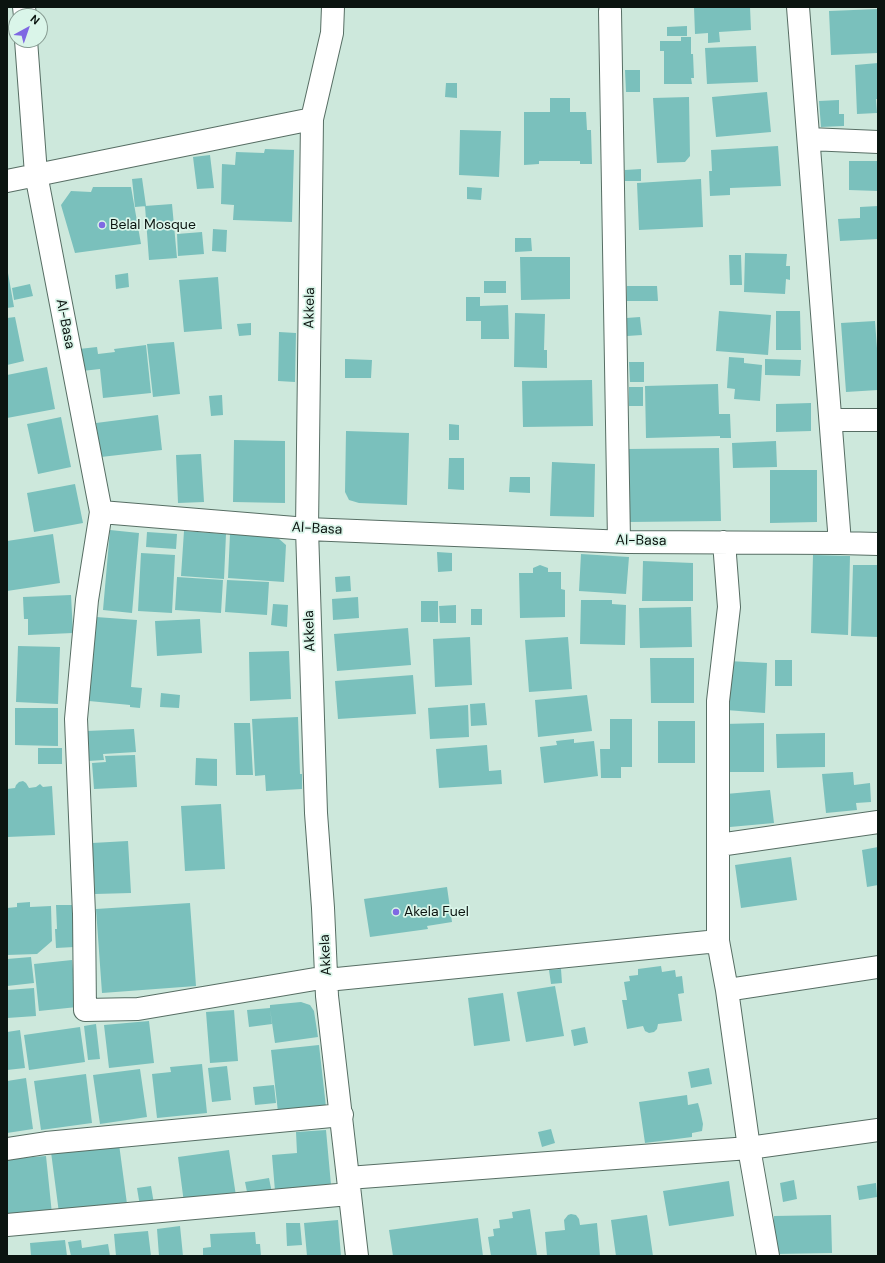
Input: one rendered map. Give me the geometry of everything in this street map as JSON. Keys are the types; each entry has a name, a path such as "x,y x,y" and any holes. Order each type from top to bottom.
{"street":[{"name":"Akkela","path":"333,7 332,33 312,119 306,529 316,814 328,996 357,1256"},
{"path":"798,7 840,543"},
{"path":"610,11 619,541"},
{"name":"Al-Basa","path":"27,48 36,174 101,512 306,529 619,541 878,544"},
{"path":"7,181 312,119"},
{"path":"809,139 878,142"},
{"path":"831,420 878,420"},
{"path":"101,512 87,600 76,719 84,914 85,1010 138,1009 327,978 718,941"},
{"path":"724,542 729,607 718,701 718,941 727,990 749,1148 768,1256"},
{"path":"719,846 878,822"},
{"path":"727,990 878,967"},
{"path":"7,1149 46,1143 342,1115"},
{"path":"7,1225 349,1186 749,1148 878,1130"}],"building":[{"path":"694,7 750,7 751,30 719,32 720,42 708,43 708,33 695,34"},
{"path":"878,9 878,53 831,55 829,11"},
{"path":"687,26 687,36 667,36 667,27"},
{"path":"681,37 691,37 691,54 693,54 694,78 691,78 692,84 664,84 664,51 660,51 660,41 681,41"},
{"path":"756,46 758,82 707,84 705,48"},
{"path":"878,63 878,99 876,99 877,113 857,114 855,65"},
{"path":"625,70 640,70 640,92 626,92"},
{"path":"446,83 457,83 457,98 445,97"},
{"path":"767,92 771,132 716,137 712,97"},
{"path":"689,97 690,156 685,162 657,163 653,98"},
{"path":"550,98 570,98 570,112 586,112 587,130 591,130 592,164 580,164 580,161 539,161 539,164 524,165 524,112 550,112"},
{"path":"839,100 839,114 844,114 844,126 821,127 819,101"},
{"path":"460,130 501,131 499,177 459,175"},
{"path":"778,146 781,186 730,188 730,195 710,196 709,171 712,171 711,150"},
{"path":"265,149 294,150 292,222 233,220 234,205 221,204 222,164 235,165 236,152 264,153"},
{"path":"210,155 214,188 197,189 193,157"},
{"path":"849,161 878,161 878,191 849,190"},
{"path":"641,169 641,181 625,181 625,170"},
{"path":"142,178 146,206 135,207 132,179"},
{"path":"701,179 703,227 639,230 637,183"},
{"name":"Belal Mosque","path":"93,187 131,187 141,244 75,253 61,205 71,191 91,192"},
{"path":"467,187 482,188 481,200 467,199"},
{"path":"172,204 177,258 149,260 145,206"},
{"path":"878,206 878,239 840,241 838,219 860,218 860,207"},
{"path":"213,229 227,230 226,252 212,251"},
{"path":"202,232 204,254 178,256 177,234"},
{"path":"515,238 531,238 532,251 515,252"},
{"path":"745,253 787,254 786,266 790,266 790,280 786,279 785,294 744,292"},
{"path":"729,255 741,255 742,285 730,285"},
{"path":"520,257 570,257 570,299 521,300"},
{"path":"8,273 14,307 7,308 7,274"},
{"path":"128,273 129,287 116,289 115,275"},
{"path":"218,277 222,329 184,332 179,280"},
{"path":"484,281 506,281 506,293 484,293"},
{"path":"30,284 33,296 14,300 12,288"},
{"path":"627,286 657,286 658,301 627,301"},
{"path":"466,297 480,297 480,306 508,305 509,339 481,339 481,321 466,321"},
{"path":"719,311 771,315 768,355 716,351"},
{"path":"776,311 800,311 801,350 776,350"},
{"path":"515,313 545,314 544,350 547,350 547,368 514,367"},
{"path":"15,317 24,361 7,365 7,318"},
{"path":"640,317 642,335 627,336 626,318"},
{"path":"875,321 878,362 878,390 846,392 841,323"},
{"path":"251,323 251,335 239,336 237,324"},
{"path":"279,332 296,333 295,382 278,381"},
{"path":"174,342 180,394 153,397 147,344"},
{"path":"146,345 151,393 103,398 100,369 82,371 79,349 97,347 98,354 115,352 114,349"},
{"path":"729,357 744,358 744,363 762,365 760,401 734,399 735,389 727,388"},
{"path":"345,359 372,360 371,378 345,378"},
{"path":"765,359 801,360 800,376 765,375"},
{"path":"629,362 644,362 644,382 630,382"},
{"path":"47,367 55,409 7,418 7,375"},
{"path":"592,380 593,426 523,427 522,381"},
{"path":"718,384 719,414 730,414 731,438 720,438 720,436 646,438 645,386"},
{"path":"629,387 643,387 643,406 629,406"},
{"path":"222,395 223,415 211,416 209,396"},
{"path":"811,403 811,431 776,432 776,404"},
{"path":"158,415 162,450 101,457 96,423"},
{"path":"61,417 71,467 38,474 27,424"},
{"path":"449,424 459,425 459,440 449,440"},
{"path":"346,431 409,433 407,505 359,503 349,500 345,492"},
{"path":"234,440 285,441 285,503 233,502"},
{"path":"776,441 777,467 733,468 732,443"},
{"path":"719,448 721,521 629,522 627,449"},
{"path":"201,454 204,502 178,503 176,455"},
{"path":"449,458 464,458 464,490 448,489"},
{"path":"552,462 595,464 594,517 550,516"},
{"path":"770,470 817,470 817,522 770,523"},
{"path":"510,477 530,477 530,493 509,492"},
{"path":"75,484 83,523 34,532 27,493"},
{"path":"110,530 139,533 132,613 103,610"},
{"path":"184,531 226,534 224,579 181,576"},
{"path":"147,532 177,534 176,549 146,547"},
{"path":"53,534 60,583 7,591 7,541"},
{"path":"230,534 278,538 286,545 284,582 228,578"},
{"path":"437,552 452,553 452,571 438,572"},
{"path":"141,553 175,555 172,613 138,611"},
{"path":"581,554 629,557 626,594 579,591"},
{"path":"813,555 850,556 848,635 811,633"},
{"path":"643,561 693,563 693,601 642,601"},
{"path":"540,565 548,568 548,572 561,572 561,589 565,590 565,617 520,618 519,573 533,573 533,568"},
{"path":"853,565 878,565 878,637 851,636"},
{"path":"350,576 351,591 336,592 335,577"},
{"path":"177,577 223,580 221,613 175,610"},
{"path":"227,580 269,582 267,615 225,612"},
{"path":"71,595 73,633 28,635 28,619 24,619 23,597"},
{"path":"358,597 359,618 333,620 332,599"},
{"path":"581,600 612,600 612,604 626,605 625,645 580,644"},
{"path":"421,601 438,601 438,622 421,622"},
{"path":"273,604 288,605 287,627 271,625"},
{"path":"456,605 456,623 440,623 439,606"},
{"path":"691,607 692,647 640,648 639,608"},
{"path":"471,609 482,609 482,625 471,625"},
{"path":"96,617 137,620 131,687 142,688 140,708 130,707 130,705 89,701"},
{"path":"200,619 202,653 157,656 155,621"},
{"path":"408,628 411,665 337,671 334,634"},
{"path":"470,637 472,685 435,687 433,639"},
{"path":"568,637 572,689 529,692 525,640"},
{"path":"18,646 60,647 58,704 16,702"},
{"path":"289,651 291,699 250,701 249,652"},
{"path":"650,658 694,658 694,703 651,703"},
{"path":"775,660 792,660 792,686 775,686"},
{"path":"728,661 767,663 765,713 726,710"},
{"path":"413,675 416,714 338,719 335,681"},
{"path":"161,693 180,695 179,708 160,707"},
{"path":"587,695 592,731 538,737 535,700"},
{"path":"485,703 487,725 471,726 470,704"},
{"path":"468,705 469,737 430,739 428,708"},
{"path":"15,708 58,708 58,746 15,745"},
{"path":"298,717 302,789 266,791 265,775 255,776 252,719"},
{"path":"610,719 632,719 632,767 621,767 621,778 601,778 600,749 610,749"},
{"path":"658,721 695,721 695,763 658,763"},
{"path":"234,723 250,723 253,775 236,775"},
{"path":"764,723 764,772 725,772 724,724"},
{"path":"134,729 136,752 103,754 104,760 88,761 86,731"},
{"path":"825,733 825,767 777,768 776,734"},
{"path":"574,739 574,743 594,741 598,776 544,783 540,747 557,745 556,741"},
{"path":"487,745 489,771 501,770 502,784 439,788 436,749"},
{"path":"38,748 62,748 62,764 38,764"},
{"path":"135,755 137,787 94,789 92,763 106,762 105,756"},
{"path":"196,758 217,759 217,786 195,785"},
{"path":"853,772 854,785 870,783 871,802 856,803 857,810 826,813 822,774"},
{"path":"23,781 29,788 36,787 40,784 43,787 52,786 55,835 7,837 7,789 15,788 19,782"},
{"path":"770,790 774,823 730,827 726,794"},
{"path":"221,804 225,869 185,871 181,806"},
{"path":"128,841 131,893 95,894 92,843"},
{"path":"878,847 878,885 867,887 862,850"},
{"path":"791,857 797,900 741,908 735,865"},
{"name":"Akela Fuel","path":"447,887 452,922 427,926 428,929 370,937 364,899"},
{"path":"30,902 30,907 51,906 52,941 37,954 7,955 7,908 17,907 17,903"},
{"path":"190,903 196,986 102,993 96,909"},
{"path":"56,905 73,905 74,947 56,948"},
{"path":"31,957 34,983 7,986 7,959"},
{"path":"72,960 77,1007 39,1011 34,964"},
{"path":"661,966 662,972 675,970 676,977 682,976 684,993 678,994 682,1021 658,1024 657,1029 654,1032 649,1033 645,1031 643,1026 627,1029 622,1000 627,1000 624,982 630,981 629,976 638,975 638,969"},
{"path":"561,969 562,983 551,984 549,970"},
{"path":"555,986 564,1036 526,1042 517,992"},
{"path":"34,988 36,1016 7,1018 7,990"},
{"path":"503,993 510,1041 474,1046 468,998"},
{"path":"301,1002 310,1005 314,1011 318,1037 275,1043 270,1009 272,1024 249,1027 247,1010 270,1008 270,1005"},
{"path":"234,1010 238,1061 210,1063 206,1012"},
{"path":"149,1021 154,1063 109,1068 104,1025"},
{"path":"96,1024 100,1059 88,1060 84,1026"},
{"path":"80,1027 85,1062 29,1070 24,1035"},
{"path":"585,1027 588,1043 574,1046 571,1030"},
{"path":"20,1030 25,1068 7,1070 7,1032"},
{"path":"319,1045 326,1107 278,1112 271,1050"},
{"path":"202,1064 207,1113 157,1118 152,1074 171,1072 170,1067"},
{"path":"227,1066 231,1100 212,1102 208,1068"},
{"path":"709,1068 712,1084 691,1088 688,1072"},
{"path":"140,1069 147,1117 100,1124 93,1075"},
{"path":"86,1074 92,1123 41,1130 34,1081"},
{"path":"26,1078 33,1129 7,1133 7,1081"},
{"path":"274,1085 276,1103 255,1105 253,1087"},
{"path":"687,1095 688,1105 698,1103 703,1124 702,1131 692,1133 692,1137 645,1143 639,1102"},
{"path":"551,1129 555,1143 542,1147 538,1132"},
{"path":"326,1130 331,1185 275,1191 272,1155 297,1153 296,1132"},
{"path":"119,1144 127,1204 59,1213 51,1152"},
{"path":"229,1150 236,1196 184,1203 178,1157"},
{"path":"46,1156 52,1214 7,1219 7,1159"},
{"path":"269,1178 272,1193 248,1197 245,1182"},
{"path":"794,1180 797,1199 783,1202 780,1183"},
{"path":"729,1181 734,1216 669,1226 663,1191"},
{"path":"876,1183 877,1197 859,1200 857,1186"},
{"path":"151,1186 154,1204 140,1206 137,1188"},
{"path":"530,1209 537,1256 491,1256 488,1237 494,1236 493,1229 500,1228 499,1220 513,1218 512,1212"},
{"path":"571,1214 576,1215 579,1219 580,1225 597,1223 600,1256 547,1256 545,1232 565,1230 564,1220"},
{"path":"647,1215 653,1256 616,1256 611,1220"},
{"path":"831,1215 832,1253 774,1254 774,1216"},
{"path":"478,1218 483,1256 393,1256 389,1230"},
{"path":"338,1220 341,1256 307,1256 304,1223"},
{"path":"286,1223 300,1223 302,1245 287,1246"},
{"path":"180,1226 183,1256 159,1256 157,1229"},
{"path":"148,1231 151,1256 116,1256 114,1234"},
{"path":"255,1232 256,1244 260,1244 261,1256 203,1256 203,1248 211,1247 210,1234"},
{"path":"65,1240 67,1256 31,1256 30,1243"},
{"path":"81,1240 82,1248 108,1244 110,1256 71,1256 68,1242"}],"place":[{"name":"Belal Mosque","path":"102,225"},
{"name":"Akela Fuel","path":"396,912"}]}
